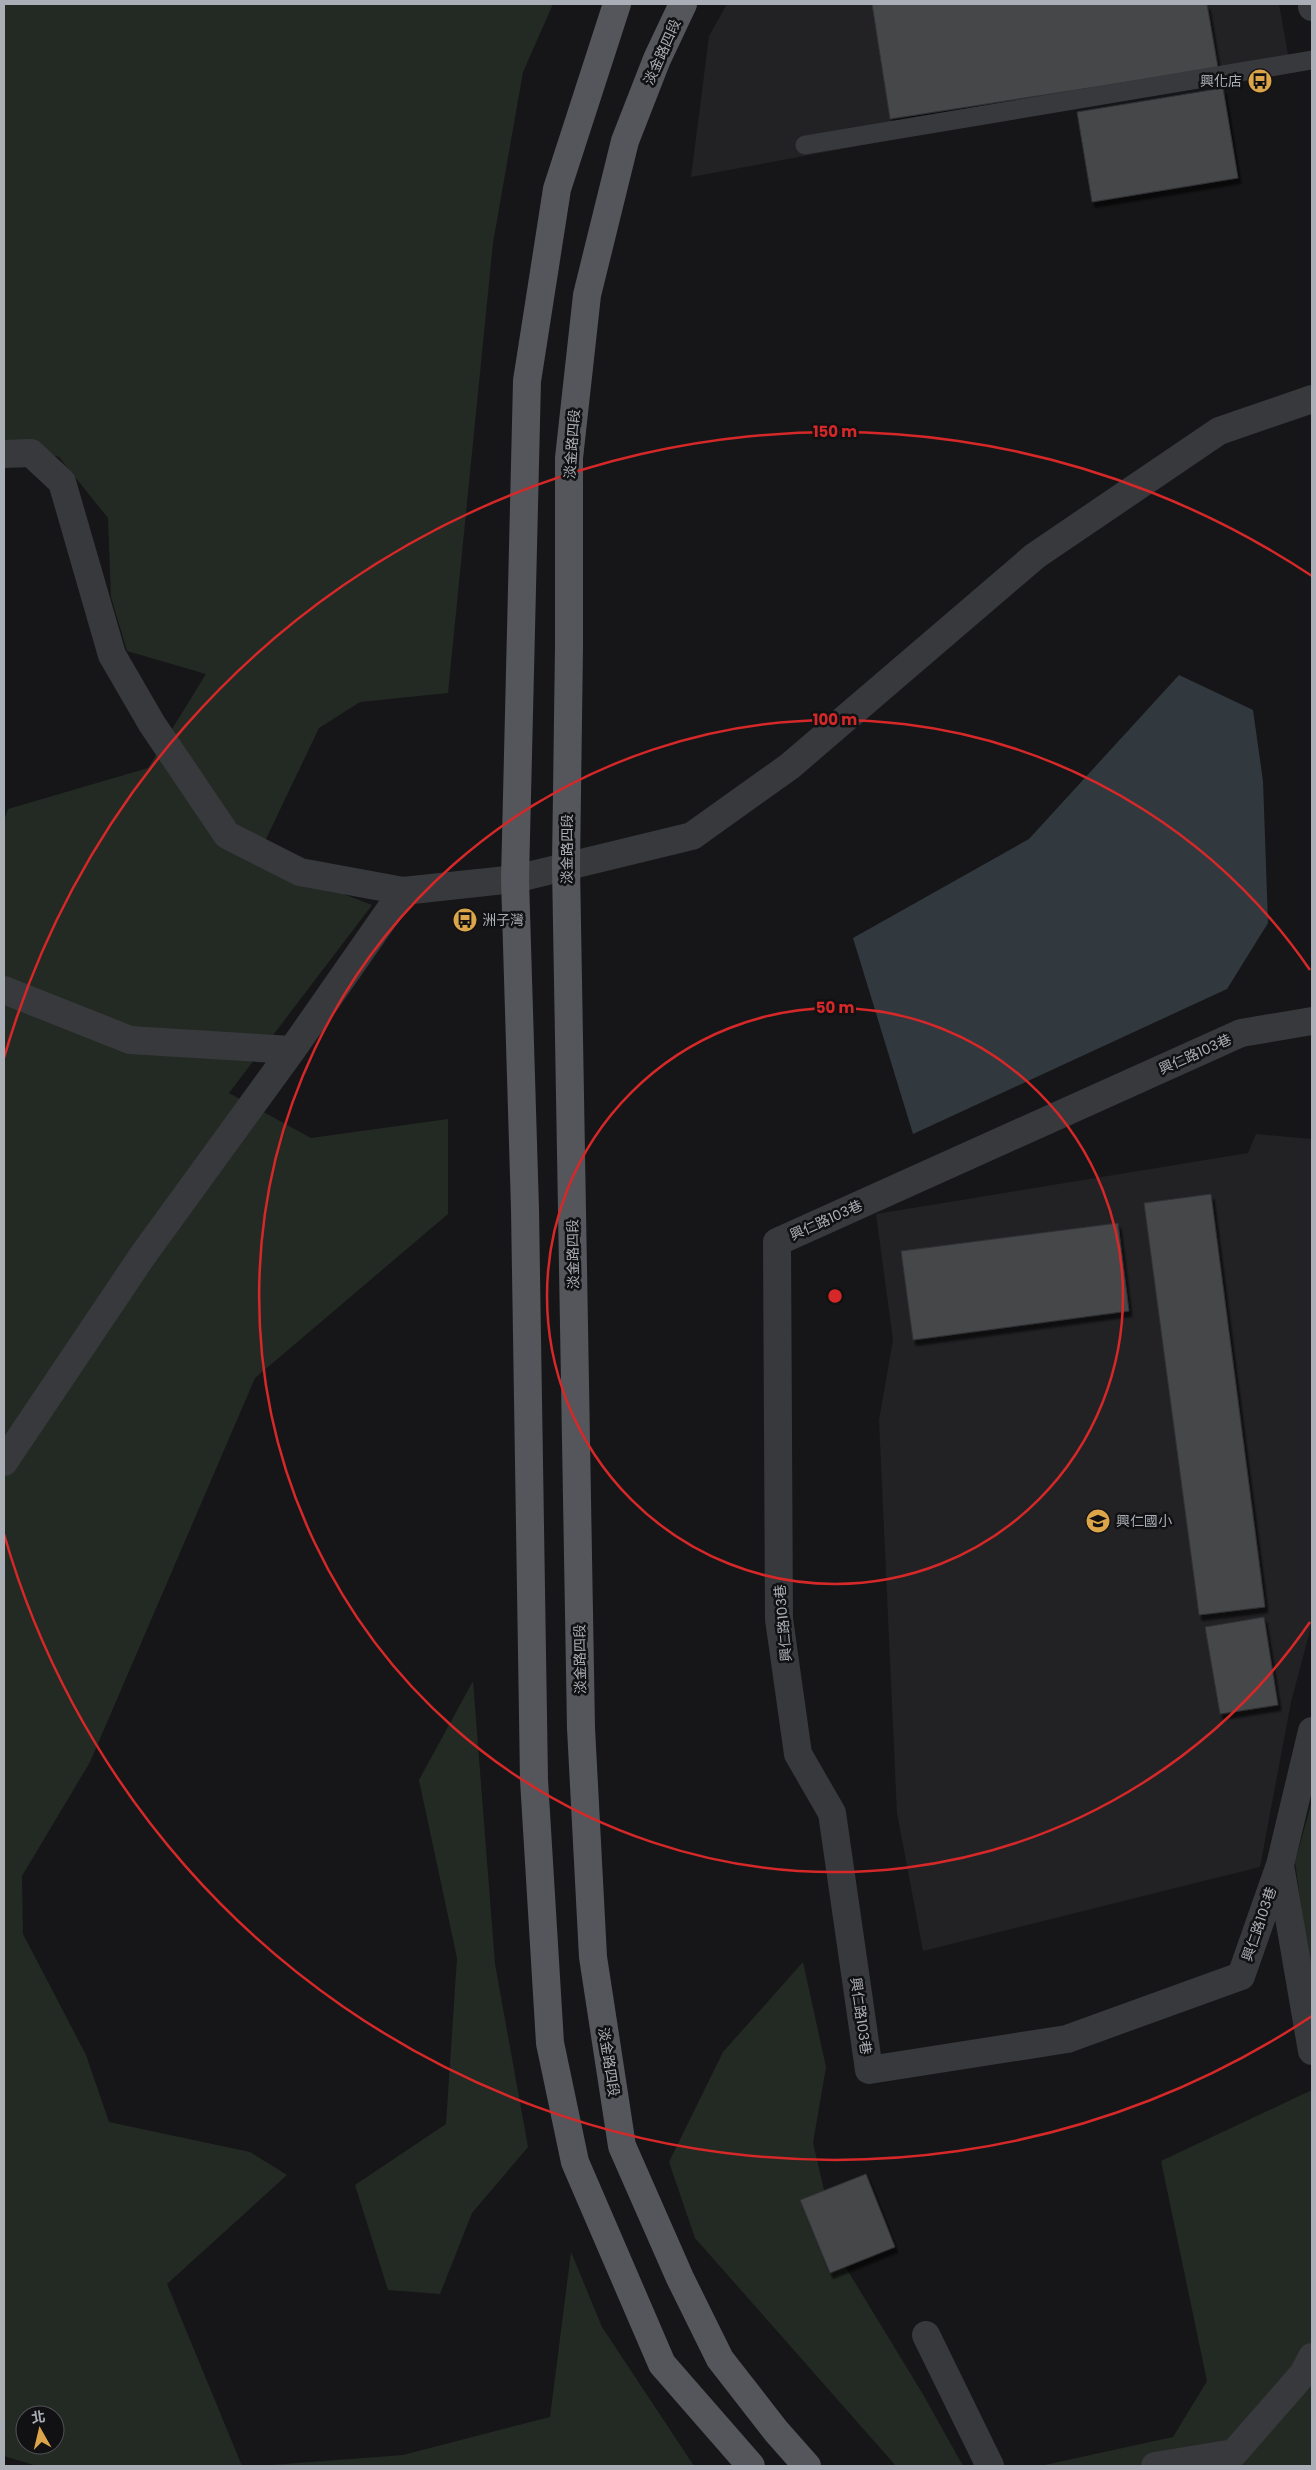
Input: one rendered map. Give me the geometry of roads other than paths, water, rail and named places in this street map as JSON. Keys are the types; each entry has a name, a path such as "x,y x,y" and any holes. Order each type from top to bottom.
{"main road":[{"path":"617,4 557,189 527,381 515,879 525,1209 534,1780 550,2043 575,2162 662,2364 751,2466"},
{"name":"淡金路四段","path":"683,4 657,59 625,141 587,295 569,458 566,866 581,1718 593,1957 622,2146 680,2278 720,2359 776,2431 807,2466"}],"street":[{"path":"4,454 31,453 62,482 112,655 152,724 228,835 300,872 403,891 515,879 692,836 790,766 1035,556 1219,431 1312,400"},
{"path":"4,1462 143,1255 292,1050 403,891"},
{"path":"4,990 130,1040 292,1050"},
{"name":"興仁路103巷","path":"1280,1864 1241,1976 1067,2039 869,2070 832,1813 798,1754 779,1619 777,1242 1241,1033 1312,1020"},
{"path":"1312,1732 1280,1864 1312,2051"},
{"path":"926,2335 990,2466"},
{"path":"1155,2466 1234,2453 1303,2374 1312,2357"}],"lane":[{"path":"805,146 1312,60"}],"place":[{"name":"興化店","path":"1260,81"},
{"name":"洲子灣","path":"465,920"},
{"name":"興仁國小","path":"1098,1521"}]}
